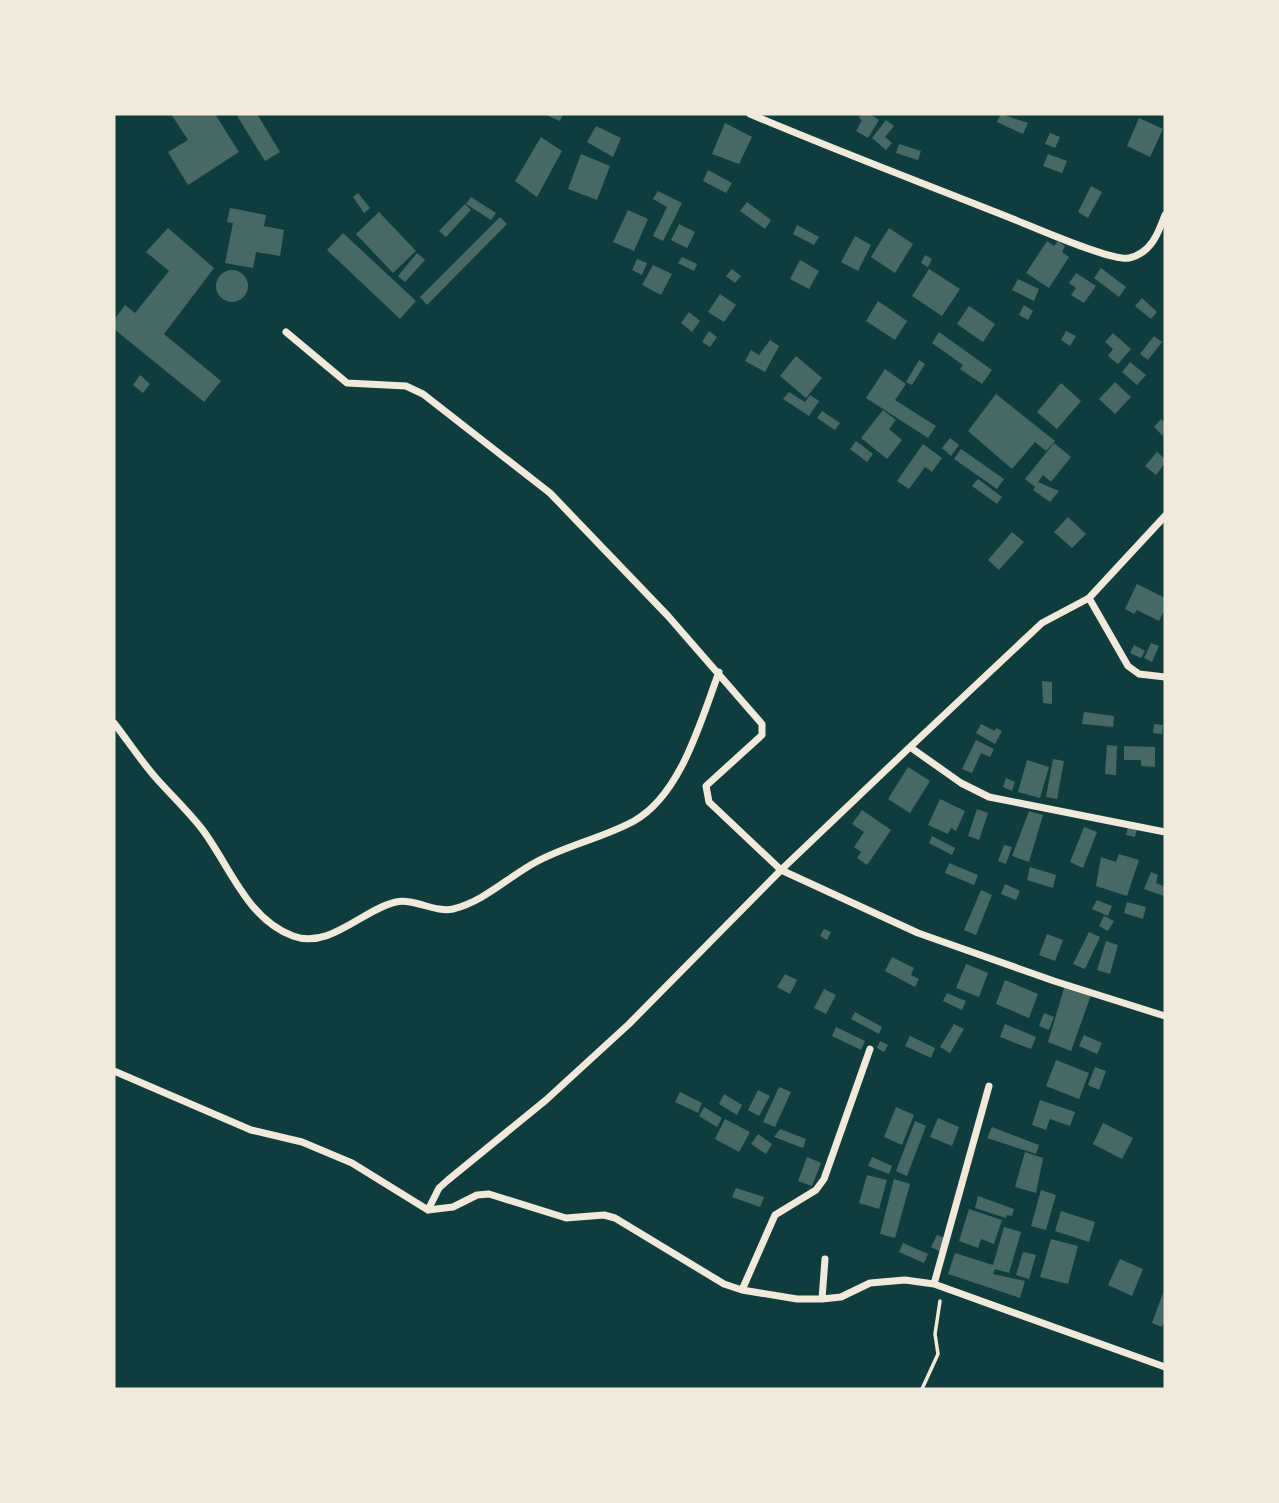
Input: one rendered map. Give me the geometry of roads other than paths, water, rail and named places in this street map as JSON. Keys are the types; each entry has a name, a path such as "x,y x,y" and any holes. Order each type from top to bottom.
{"street":[{"path":"750,114 899,177 1077,244 1127,259 1145,251 1165,215"},
{"path":"286,332 346,383 406,386 422,394 550,493 719,672 757,715 763,730 757,740 706,786 706,794 714,808 781,870 918,933 1054,981 1165,1016"},
{"path":"428,1210 439,1188 447,1180 546,1100 629,1024 781,870 910,747 1042,623 1089,598 1165,516"},
{"path":"1089,598 1128,666 1139,674 1165,677"},
{"path":"114,723 155,777 205,833 236,886 259,911 274,925 295,937 320,937 398,901 450,910 476,901 536,862 632,822 651,810 666,792 692,742 719,672"},
{"path":"910,747 961,783 989,797 1165,832"},
{"path":"742,1290 775,1215 816,1189 824,1179 870,1049"},
{"path":"114,1072 251,1130 302,1142 352,1163 428,1210 453,1207 477,1195 495,1194 516,1205 566,1218 604,1215 615,1218 724,1284 742,1290 797,1299 841,1297 870,1283 905,1280 934,1284 1165,1367"},
{"path":"934,1284 989,1086"},
{"path":"822,1299 825,1259"}]}
